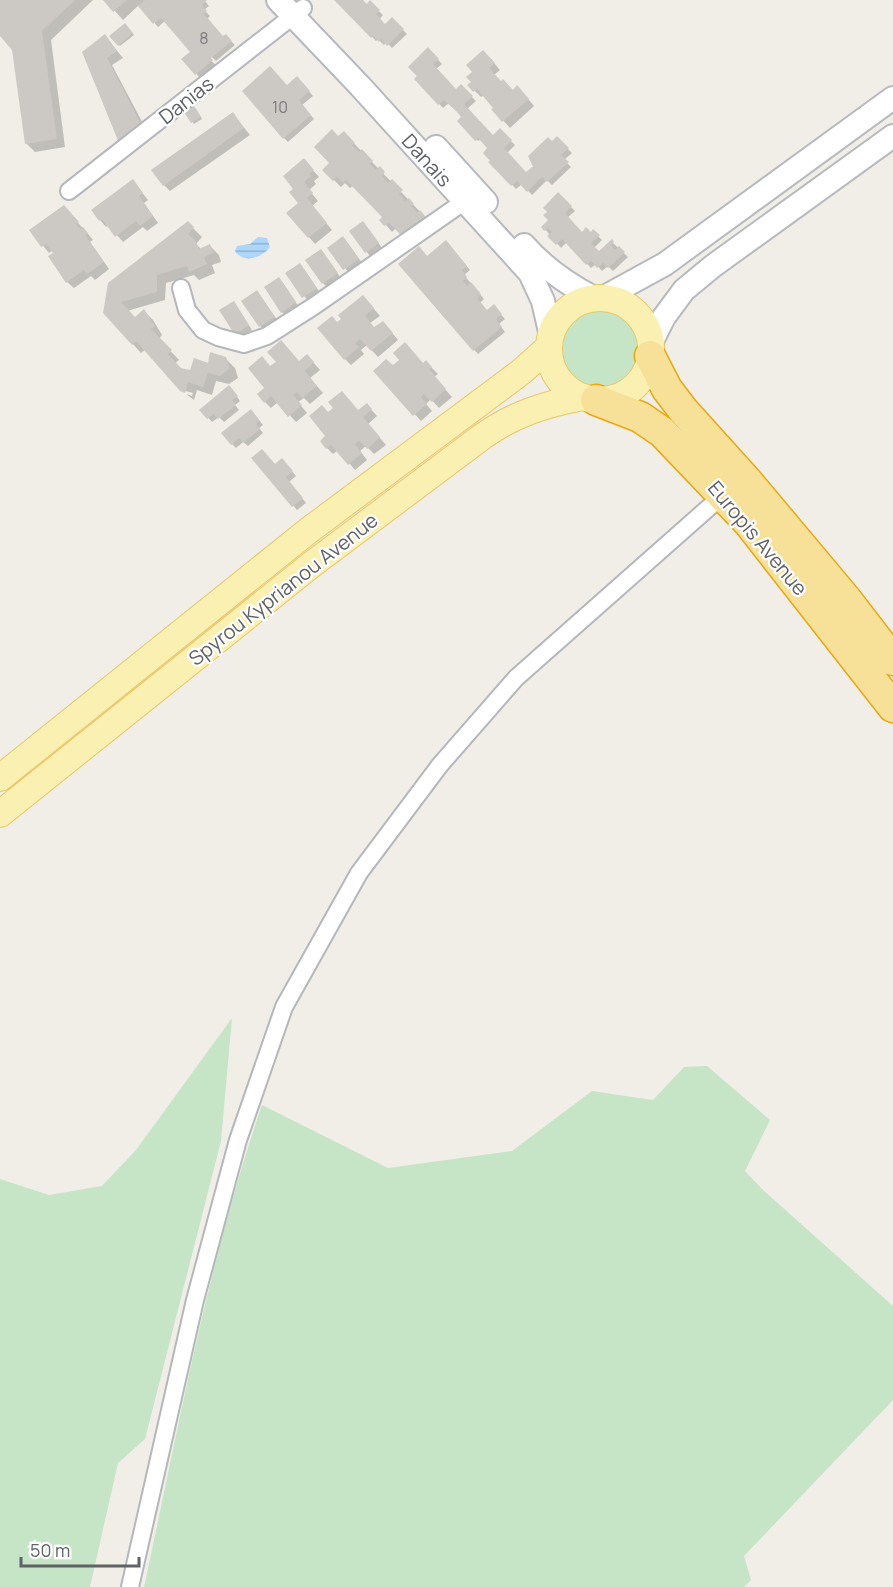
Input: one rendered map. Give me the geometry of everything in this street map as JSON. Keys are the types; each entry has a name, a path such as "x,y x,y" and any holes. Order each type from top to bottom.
{"highway":[{"name":"Europis Avenue","path":"651,350 667,389 683,410 770,508 846,599 893,660"},
{"name":"Europis Avenue","path":"589,398 640,417 662,432 749,523 893,707"}],"main road":[{"name":"Danais","path":"292,6 360,86 530,273 543,301 550,341"},
{"name":"Danais","path":"292,6 433,144 540,263 577,289 598,298"},
{"path":"893,98 665,264 598,298 575,304 567,310 560,318 550,341 551,363 558,377 569,389 589,398 621,396 632,389 647,368 664,316 684,290 713,266 893,136"},
{"path":"598,298 625,304 635,311 648,332 651,350"},
{"name":"Spyrou Kyprianou Avenue","path":"0,778 308,531 521,372 550,341"},
{"name":"Spyrou Kyprianou Avenue","path":"0,814 311,565 499,424 533,409 589,398"}],"street":[{"name":"Danias","path":"69,191 292,6"},
{"path":"181,288 188,310 203,330 244,344 267,336 314,306 465,201"},
{"path":"130,1587 198,1288 238,1140 284,1007 359,873 440,765 516,678 723,495"}],"green space":[{"path":"600,309 615,312 627,321 636,333 639,348 636,363 627,375 615,384 600,387 585,384 573,375 564,363 561,348 564,333 573,321 585,312"},
{"path":"232,1018 221,1141 145,1439 118,1463 90,1587 0,1587 0,1179 49,1195 102,1186 136,1150"},
{"path":"707,1066 770,1120 745,1171 763,1190 893,1306 893,1400 744,1556 751,1580 744,1587 144,1587 210,1284 262,1105 388,1168 512,1151 592,1091 653,1100 684,1067"}],"water":[{"path":"258,237 267,238 270,247 258,257 243,257 235,251 237,246 250,244"}],"building":[{"path":"0,0 75,0 42,31 57,139 25,144 12,50 0,36"},
{"path":"103,0 127,0 113,12"},
{"path":"145,0 207,0 202,5 207,11 204,14 223,36 226,34 232,41 195,75 181,59 190,52 161,18 153,24 138,6"},
{"path":"334,0 363,0 367,4 370,0 380,10 376,14 385,24 392,17 404,29 387,46 381,39 379,42 373,36 371,38"},
{"path":"125,23 133,33 118,46 109,36"},
{"path":"105,34 117,51 107,58 142,126 119,143 82,52"},
{"path":"428,47 439,59 433,64 456,89 461,84 473,96 464,104 493,135 500,128 512,140 504,148 526,172 532,167 534,169 528,156 548,137 552,141 557,136 569,148 561,155 569,162 547,182 542,177 527,192 517,181 511,186 488,162 490,161 483,153 487,148 478,138 475,141 457,121 461,117 457,112 444,100 438,105 414,79 417,76 408,67"},
{"path":"483,50 495,63 489,68 501,81 503,79 513,90 517,85 529,99 502,122 477,89 473,92 467,85 471,82 466,77 472,72 466,65"},
{"path":"270,66 287,85 297,76 310,91 299,100 311,115 283,139 242,91"},
{"path":"194,106 201,117 191,123 184,112"},
{"path":"233,112 244,128 163,186 151,170"},
{"path":"332,129 338,136 344,131 355,143 352,145 359,152 362,149 373,161 370,164 376,170 380,166 385,172 382,176 388,183 392,179 403,190 399,194 405,201 409,198 414,204 411,206 417,213 420,210 425,216 403,237 389,223 384,226 379,220 382,217 346,180 343,183 337,177 333,181 322,170 329,163 314,147"},
{"path":"304,158 314,170 304,182 313,193 307,198 327,223 308,238 286,213 298,203 289,192 293,189 283,176"},
{"path":"133,179 143,193 139,196 153,216 140,226 136,221 115,237 102,219 99,221 91,210"},
{"path":"558,192 572,206 565,213 582,232 586,227 591,232 593,229 600,235 591,243 599,251 612,239 614,242 611,246 615,250 619,246 625,252 608,268 603,263 597,268 591,261 586,265 562,239 556,245 547,236 552,232 548,228 544,231 541,227 548,220 543,215 547,212 543,208"},
{"path":"64,205 79,222 76,224 80,229 83,227 88,233 85,235 104,262 87,274 84,270 66,283 48,256 53,253 46,244 41,247 29,230"},
{"path":"188,221 194,227 188,234 195,240 199,249 210,244 213,253 204,257 207,264 189,272 187,266 157,275 157,292 121,302 135,317 144,309 155,326 151,329 172,350 168,354 181,368 190,370 194,358 208,363 210,352 226,357 230,368 220,376 208,373 203,387 188,382 185,393 180,391 136,341 132,345 103,313 108,283"},
{"path":"363,221 379,243 365,253 349,231"},
{"path":"343,236 359,259 343,270 327,248"},
{"path":"446,240 467,266 462,270 467,277 463,281 467,286 471,282 481,294 477,298 487,310 494,304 502,314 496,319 502,327 473,351 398,264 419,246 427,256"},
{"path":"321,249 338,273 322,284 305,260"},
{"path":"300,263 317,288 302,298 285,273"},
{"path":"279,277 296,302 281,313 264,287"},
{"path":"257,290 275,317 259,327 241,301"},
{"path":"363,295 374,308 365,316 374,327 383,321 393,333 371,351 360,339 355,343 359,347 344,360 317,328 332,316 337,322 341,319 338,315"},
{"path":"234,301 249,325 235,335 219,310"},
{"path":"281,340 299,361 307,354 314,362 305,371 317,386 302,398 297,392 293,395 302,405 288,417 271,396 264,403 257,394 264,388 248,368 262,356 270,366 276,362 267,352"},
{"path":"405,342 423,363 426,360 432,367 429,369 446,389 432,402 424,394 421,397 427,404 413,416 373,371 386,359 393,365 399,360 393,353"},
{"path":"229,385 238,396 232,400 236,405 218,419 214,414 207,419 199,410"},
{"path":"342,391 358,410 367,403 372,409 363,417 380,437 367,449 359,440 355,444 362,453 348,465 331,445 326,449 320,441 325,436 309,416 322,405 328,412 333,408 328,402"},
{"path":"251,409 260,421 256,424 260,429 243,443 239,438 231,445 221,433"},
{"path":"262,449 275,464 282,458 293,471 286,477 303,498 292,507 251,458"}]}
